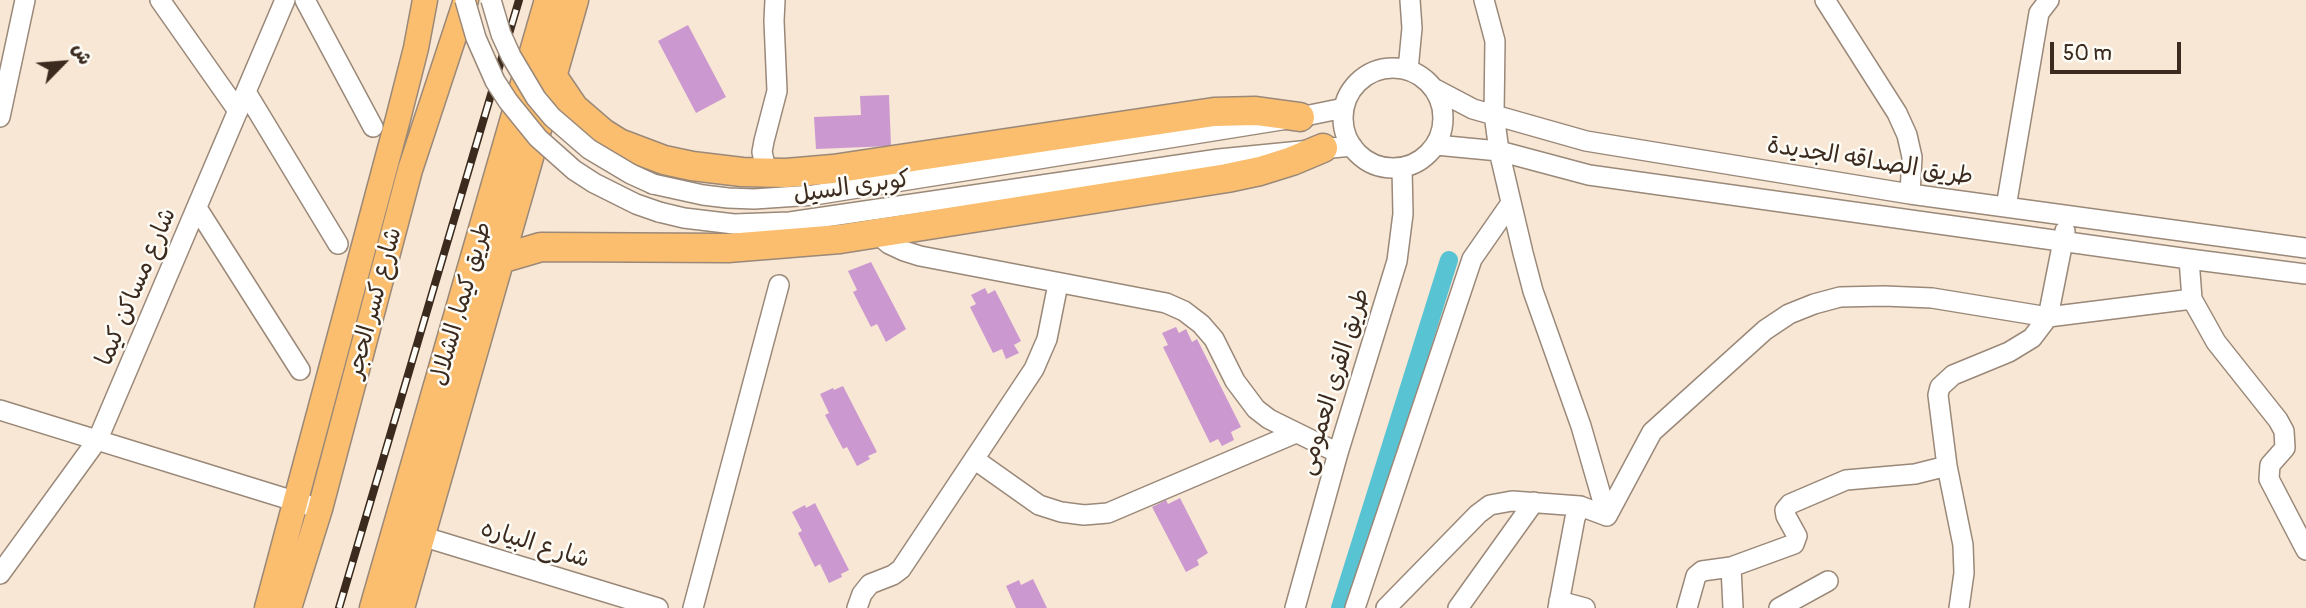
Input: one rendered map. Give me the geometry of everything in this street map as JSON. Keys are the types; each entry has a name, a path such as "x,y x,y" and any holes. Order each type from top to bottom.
{"highway":[{"name":"طريق كيما, الشلال","path":"400,608 409,532 549,0"},
{"name":"طريق كيما, الشلال","path":"374,608 409,532 500,259 574,0"},
{"path":"553,77 574,108 588,121 603,133 636,151 692,166 766,173 833,169 1214,111 1256,111 1300,117"},
{"path":"500,259 527,250 548,247 765,246 839,239 1227,178 1271,168 1323,148"}],"main road":[{"name":"شارع كسر الحجر","path":"289,608 308,506 425,0"},
{"name":"شارع كسر الحجر","path":"267,608 308,506 410,170 466,0"}],"street":[{"path":"0,117 25,0"},
{"path":"160,0 238,111"},
{"name":"شارع مساكن كيما","path":"0,574 98,439 285,0"},
{"path":"305,0 373,127"},
{"name":"كوبرى السيل","path":"466,0 476,38 495,81 538,138 594,183 636,204 684,218 734,224 790,222 1219,159 1352,146"},
{"name":"كوبرى السيل","path":"491,0 511,57 536,98 552,117 589,149 631,174 653,184 703,195 754,199 814,195 1344,108"},
{"path":"766,173 762,152 777,91 775,0"},
{"path":"1408,70 1412,28 1410,0"},
{"path":"1484,0 1494,41 1494,114 1499,151 1511,202 1533,291 1581,426 1607,516"},
{"path":"1825,0 1897,113 1907,135 1912,157 1910,194"},
{"path":"2006,207 2039,13 2049,0"},
{"path":"1391,67 1408,70 1423,77 1434,89 1441,103 1441,132 1436,145 1427,156 1415,163 1402,168 1374,164 1361,157 1345,135 1344,108 1350,92 1360,79 1375,71 1391,67"},
{"name":"طريق الصداقه الجديدة","path":"1434,89 1463,104 1586,141 1910,194 2306,248"},
{"path":"246,92 338,244"},
{"name":"طريق الصداقه الجديدة","path":"1436,145 1499,151 1589,175 2306,274"},
{"name":"طريق القرى العمومى","path":"1295,608 1338,453 1397,261 1403,214 1402,168"},
{"path":"1355,608 1472,259 1511,202"},
{"path":"197,208 300,369"},
{"path":"1959,608 1964,573 1963,545 1947,466 1938,395 1940,387 1952,375 2024,344 2048,317 2068,216"},
{"path":"876,232 889,244 904,251 1058,284 1166,303 1201,324 1214,339 1236,381 1256,409 1269,419 1338,453"},
{"path":"2280,271 2281,245"},
{"path":"2189,259 2192,299 2216,342 2284,431 2285,448 2270,465 2269,479 2306,550"},
{"path":"857,608 862,594 870,584 901,569 1034,369 1047,340 1058,284"},
{"path":"692,608 779,285"},
{"path":"1607,516 1652,432 1765,330 1789,314 1814,303 1840,297 1884,296 1932,299 2048,317 2192,299"},
{"path":"0,410 308,506"},
{"path":"974,459 1039,505 1084,515 1108,513 1296,433"},
{"path":"1687,608 1696,576 1702,570 1731,568 1794,544 1797,536 1786,516 1790,504 1846,480 1915,474 1947,466"},
{"path":"1386,608 1484,510 1502,502 1580,506 1607,516"},
{"path":"1458,608 1534,502"},
{"path":"1580,506 1575,518 1558,605 1585,608"},
{"name":"شارع البياره","path":"409,532 658,608"},
{"path":"1731,568 1733,608"},
{"path":"1779,608 1828,581"}],"building":[{"path":"688,25 726,97 696,113 658,41"},
{"path":"889,95 891,146 816,149 814,117 861,115 860,96"},
{"path":"871,262 906,329 886,342 877,324 871,327 853,292 857,290 848,271"},
{"path":"985,288 988,294 995,290 1021,341 1014,345 1019,353 1006,359 1002,349 993,353 970,307 976,304 971,295"},
{"path":"1176,327 1179,333 1186,329 1192,342 1197,339 1241,427 1231,432 1234,440 1222,446 1218,439 1210,443 1163,347 1168,345 1162,333"},
{"path":"843,386 877,452 857,466 847,447 843,449 825,415 829,413 820,394"},
{"path":"1180,498 1208,553 1197,560 1199,565 1186,572 1152,507 1166,500 1168,504"},
{"path":"815,503 849,570 829,583 820,564 815,567 798,533 802,531 792,512"},
{"path":"1033,579 1047,608 1016,608 1006,586 1019,580 1021,585"}],"waterway":[{"path":"1340,608 1449,260"}],"railway":[{"path":"339,608 519,0"}]}
